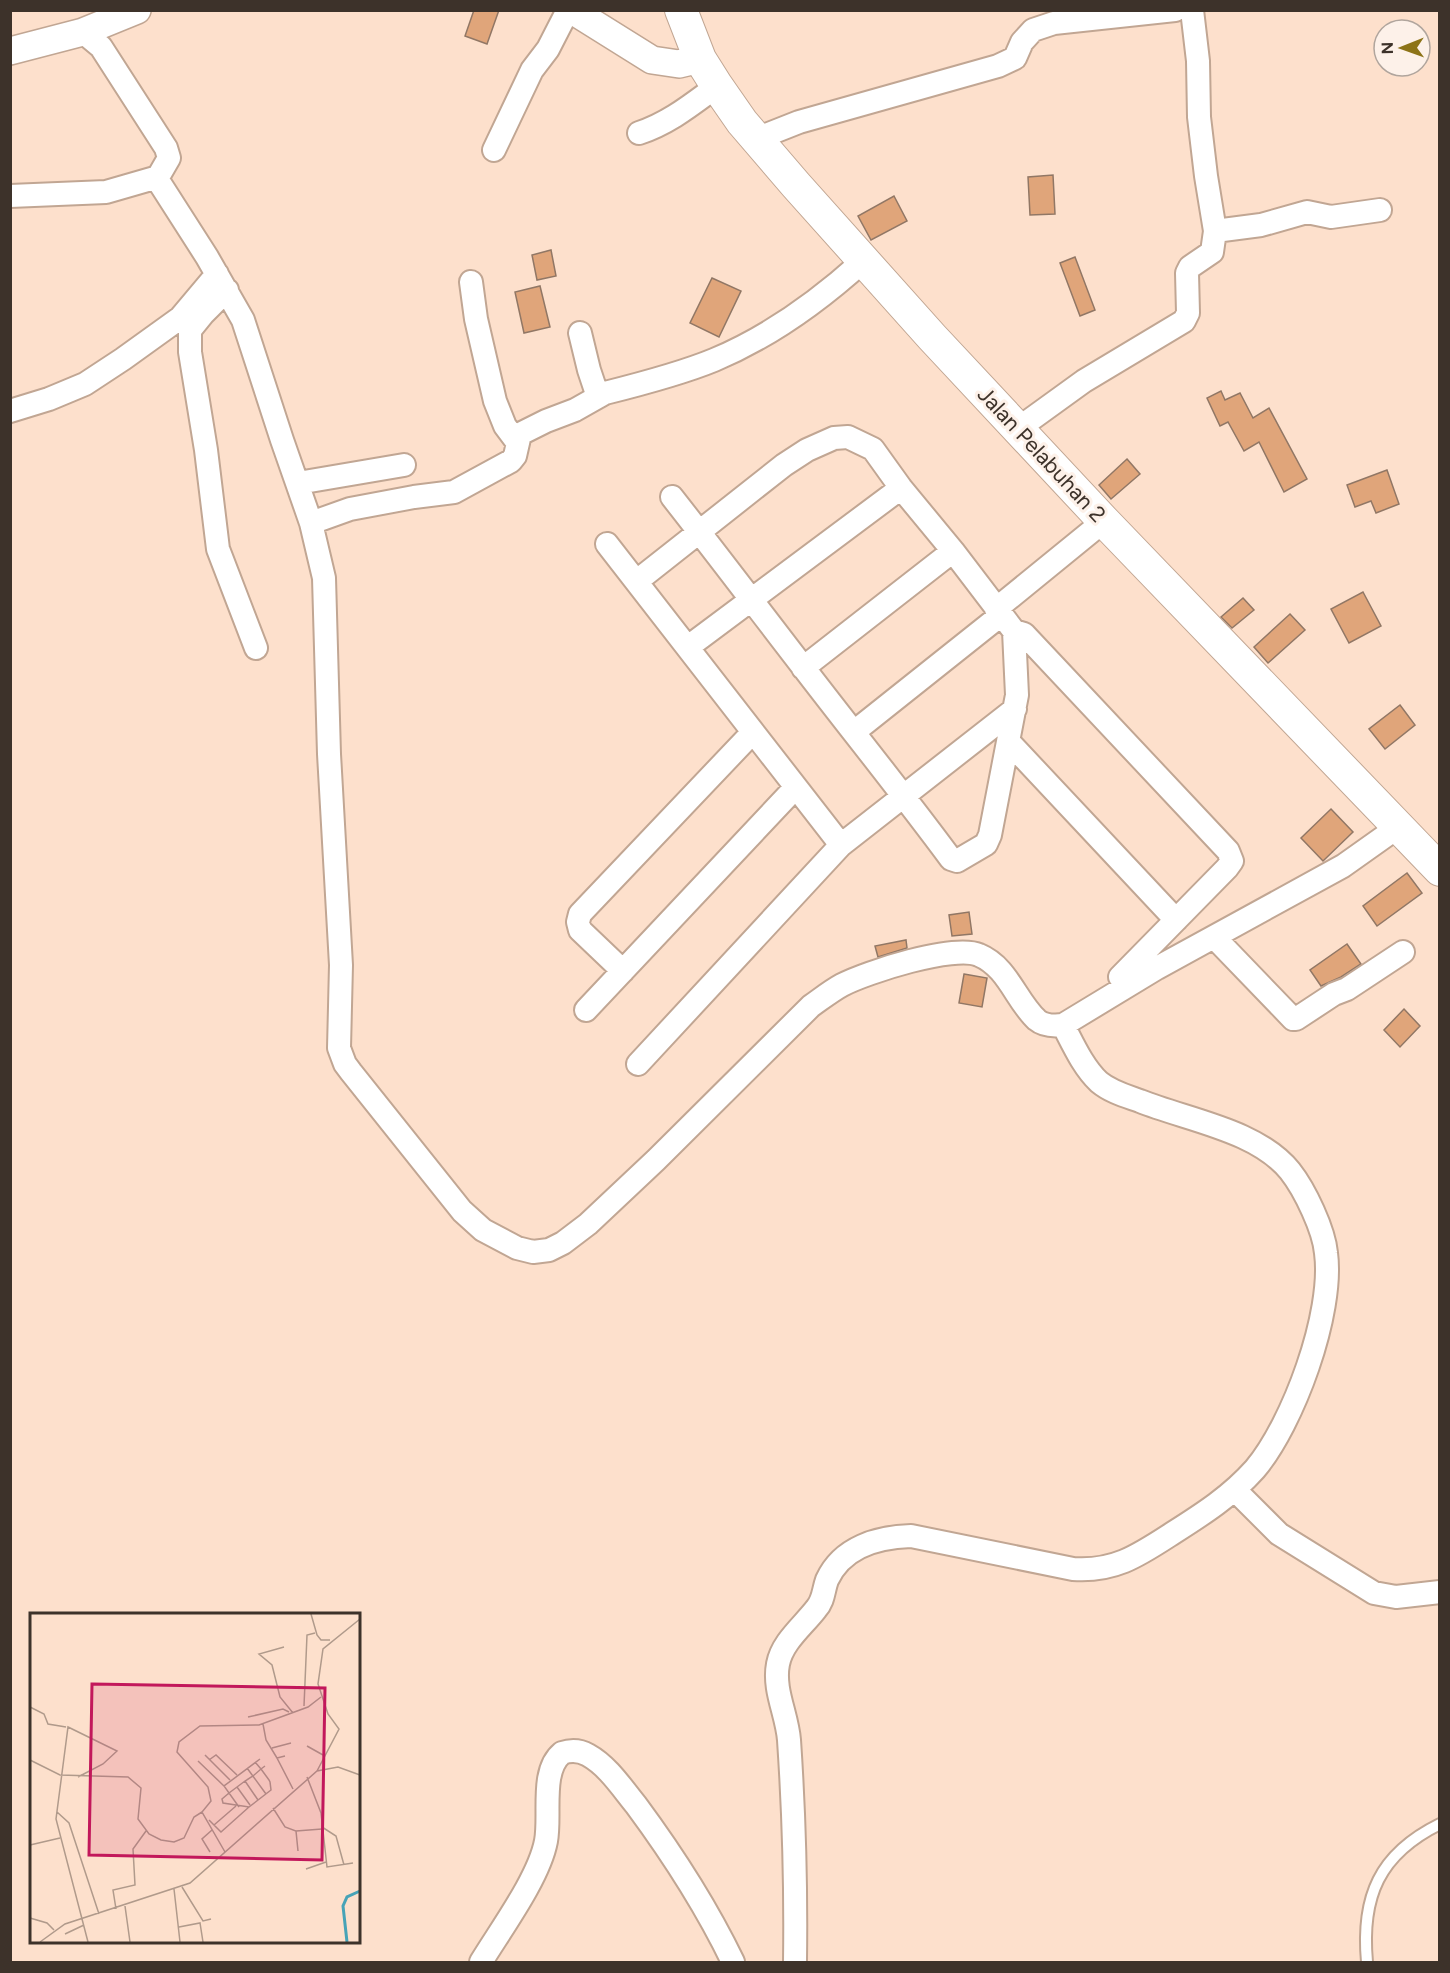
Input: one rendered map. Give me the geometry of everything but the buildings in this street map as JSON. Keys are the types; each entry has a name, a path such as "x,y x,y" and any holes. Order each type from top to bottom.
{"main road":[{"name":"Jalan Pelabuhan 2","path":"681,10 700,59 717,86 756,139 863,261 1104,521 1440,870"}],"street":[{"path":"10,51 137,10"},
{"path":"494,150 532,70 548,49 570,10 652,60 679,64 700,59"},
{"path":"756,139 799,122 998,66 1015,57 1026,36 1042,26 1174,10"},
{"path":"1019,428 1084,381 1184,321 1188,313 1187,273 1190,267 1212,252 1215,231 1200,129 1198,61 1192,10"},
{"path":"10,196 106,192 158,177 168,163 166,148 101,47 94,23"},
{"path":"639,133 664,123 717,86"},
{"path":"158,177 243,320 311,523 324,578 328,744 341,965 339,1048 351,1072 462,1211 483,1230 517,1248 533,1252 549,1250 563,1243 588,1224 812,1006 828,993 853,980 944,954 972,953 995,966 1037,1020 1050,1026 1063,1024 1157,968 1342,866 1398,827"},
{"path":"1215,231 1261,225 1307,212 1331,217 1380,210"},
{"path":"311,523 360,507 414,496 454,492 511,461 515,456 516,442 520,434 575,410 605,393 696,366 730,352 801,311 863,261"},
{"path":"10,411 49,399 85,384 180,318 222,282"},
{"path":"222,282 203,314 190,330 190,352 206,450 218,549 256,648"},
{"path":"471,282 476,319 495,401 505,426 516,442"},
{"path":"580,333 598,397"},
{"path":"638,581 784,465 807,450 834,438 848,437 873,448 901,488 1004,618 1024,634 1228,852 1232,861 1227,868 1120,977"},
{"path":"298,483 404,465"},
{"path":"688,647 901,488"},
{"path":"672,497 951,859 957,861 986,844 990,835 1015,709 1017,695 1004,618"},
{"path":"854,732 1004,618 1104,521"},
{"path":"607,544 841,845"},
{"path":"803,668 953,551"},
{"path":"638,1064 841,845 1015,709"},
{"path":"623,971 580,930 578,922 580,914 753,732"},
{"path":"1008,741 1176,920"},
{"path":"586,1010 795,788"},
{"path":"1215,937 1293,1019 1334,994 1347,989 1403,952"},
{"path":"795,1962 795,1851 789,1739 776,1677 781,1653 819,1607 828,1579 838,1565 866,1543 884,1538 911,1536 1073,1569 1097,1570 1121,1564 1202,1515 1235,1490 1269,1450 1299,1392 1310,1363 1318,1331 1327,1271 1323,1238 1292,1173 1280,1160 1251,1141 1109,1089 1091,1072 1063,1024"},
{"path":"1235,1490 1279,1534 1374,1593 1396,1597 1440,1592"},
{"path":"481,1962 504,1926 543,1853 548,1825 550,1768 562,1753 575,1750 598,1762 624,1790 648,1822 702,1902 733,1962"}],"lane":[{"path":"1367,1962 1367,1922 1377,1881 1398,1853 1440,1824"}]}
